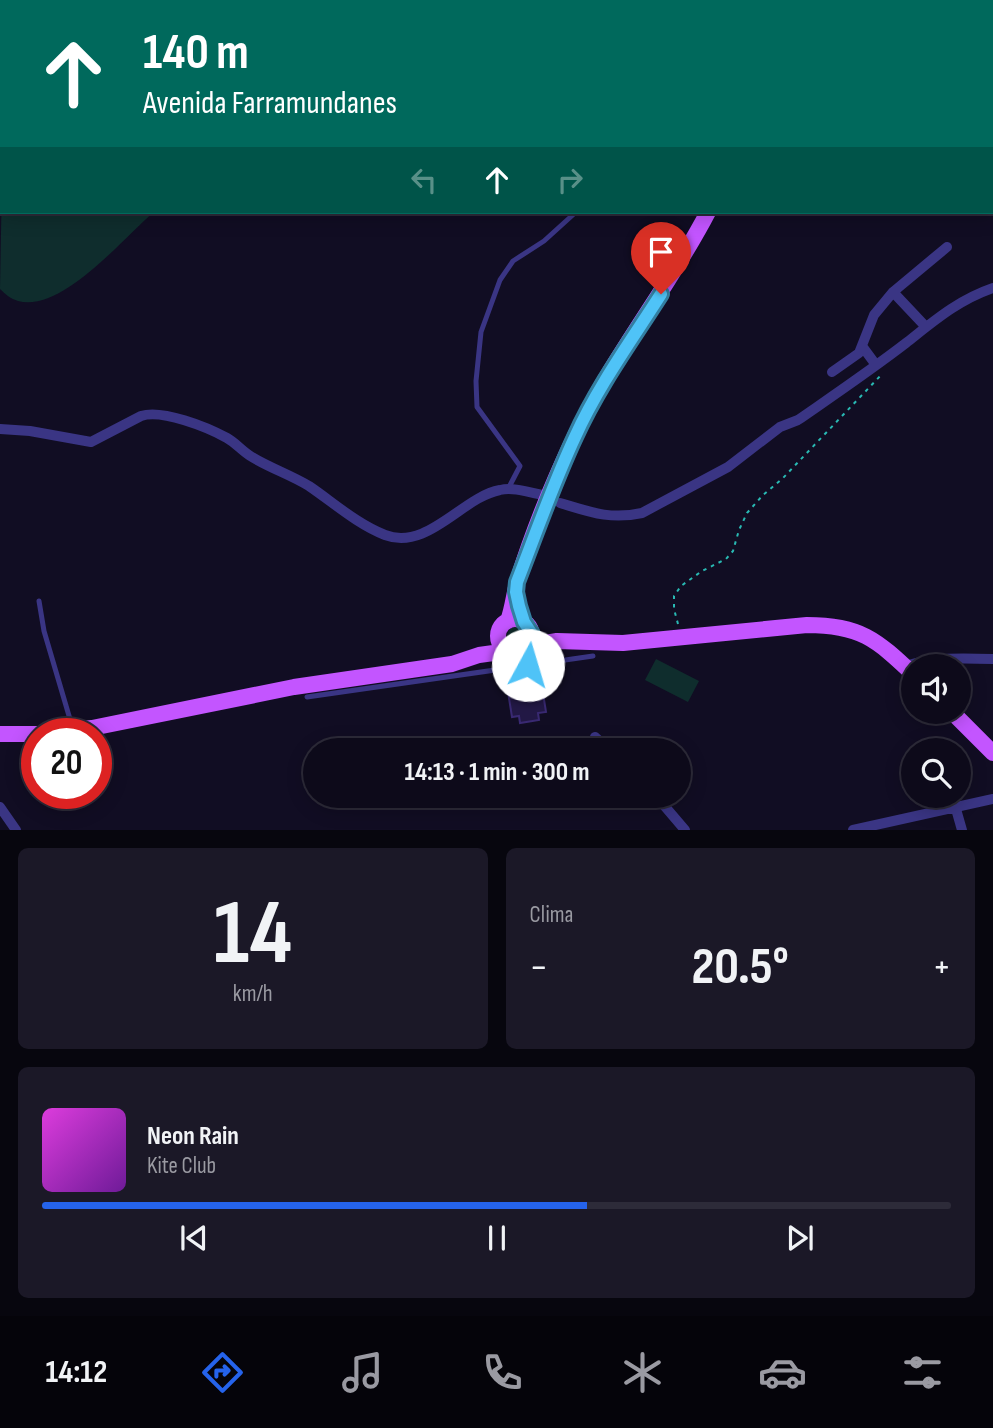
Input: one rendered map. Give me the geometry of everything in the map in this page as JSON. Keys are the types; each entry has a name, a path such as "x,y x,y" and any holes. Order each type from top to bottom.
{"main road":[{"path":"517,653 499,643 515,625 517,582 547,490 600,388 688,251 707,214"},
{"path":"515,625 574,642"},
{"path":"515,625 532,640 517,653"},
{"path":"473,657 515,625"},
{"path":"112,723 294,687 452,664 473,657 517,653 557,641 623,643 807,625 836,625 863,634 901,665"},
{"path":"964,724 993,753"},
{"path":"0,734 21,734"}],"street":[{"path":"832,372 859,353 874,315 893,292 947,247"},
{"path":"560,503 601,516 627,517 642,513 735,462 769,435 799,420 881,368 926,327 959,302 993,288"},
{"path":"893,292 926,327"},
{"path":"862,346 881,368"},
{"path":"0,429 30,431 91,442 141,416 149,413 163,414 227,438 251,457 307,485 367,527 389,537 407,538 438,526 485,495 508,489 547,490"},
{"path":"971,658 993,659"},
{"path":"857,829 993,799"},
{"path":"0,807 16,830"},
{"path":"666,808 685,830"},
{"path":"956,809 962,830"}],"lane":[{"path":"508,489 520,466 477,407 476,381 481,332 500,280 513,261 544,241 574,214"},
{"path":"39,601 44,631 69,718"},
{"path":"517,653 528,665"},
{"path":"517,653 528,665"},
{"path":"307,697 517,653"},
{"path":"528,665 593,656"}],"path":[{"path":"682,636 674,609 674,596 681,586 726,559 733,551 747,513 762,495 783,478 881,368"}],"green space":[{"path":"1,214 152,214 91,270 54,296 35,302 18,301 0,289"},
{"path":"516,627 522,630 525,636 522,642 516,645 510,642 507,636 510,630"},
{"path":"656,659 699,681 688,702 645,680"}],"building":[{"path":"542,687 546,712 538,713 539,720 520,723 519,716 512,717 508,692"}],"route":[{"path":"528,665 527,648 532,634 524,622 516,592 517,582 543,509 600,388 661,294"}]}
